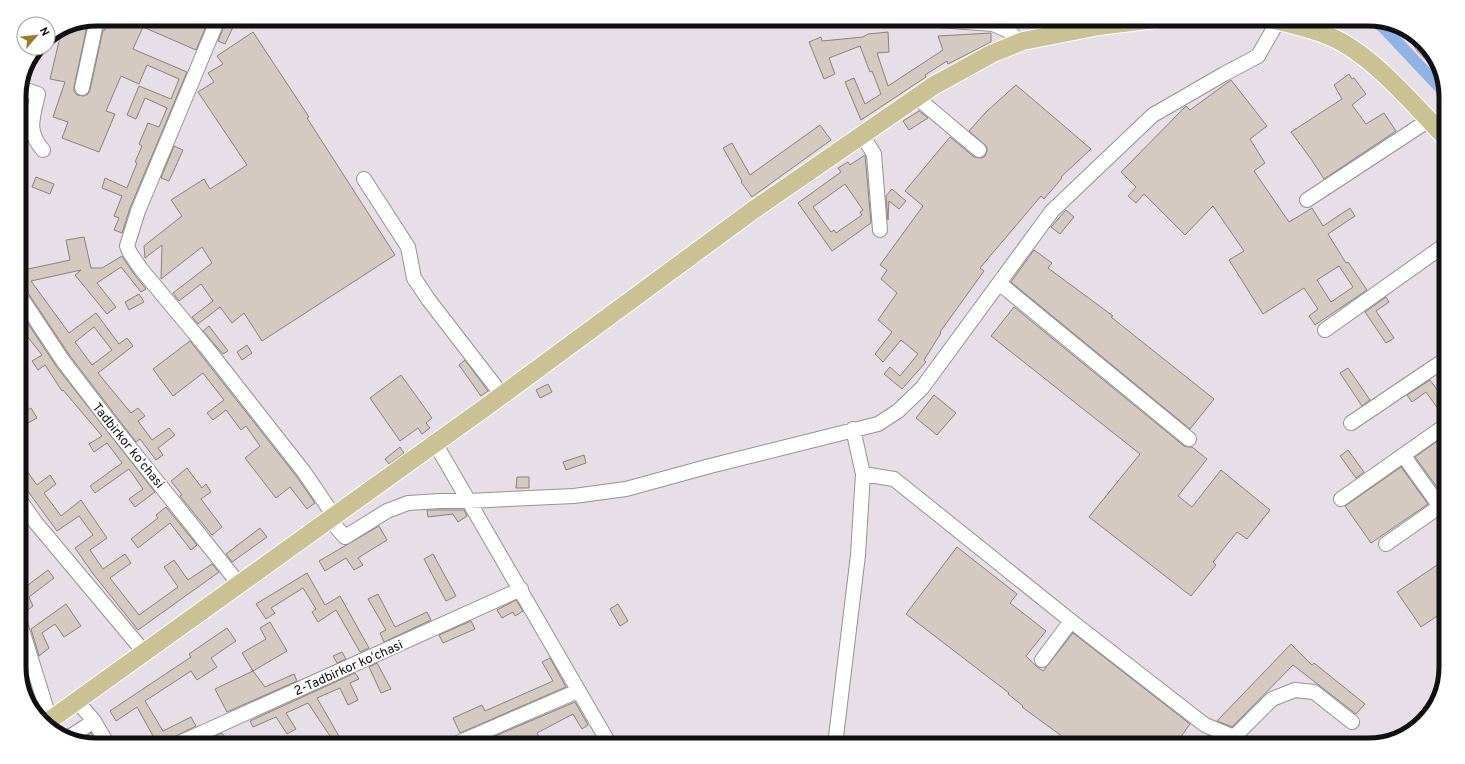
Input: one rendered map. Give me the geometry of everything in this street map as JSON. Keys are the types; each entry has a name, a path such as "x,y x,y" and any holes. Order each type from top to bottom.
{"main road":[{"path":"50,720 502,395 752,211 916,97 991,54 1020,42 1099,26"},
{"path":"1298,26 1330,36 1353,48 1386,76 1439,131"}],"street":[{"path":"82,88 95,26"},
{"path":"215,26 138,211 127,246 141,269 206,347 304,472 331,518 345,537 387,511 408,504 440,501 574,496 626,489 853,429 878,424 898,411 922,388 1052,210 1099,165 1124,144 1153,115 1258,56 1271,26"},
{"path":"998,26 1009,31 1020,42"},
{"path":"27,90 38,94 31,130 38,144 44,150"},
{"path":"916,97 979,150"},
{"path":"1307,200 1429,120"},
{"path":"862,135 874,154 880,230"},
{"path":"364,179 408,246 414,278 428,299 502,395"},
{"path":"1325,330 1439,249"},
{"path":"999,282 1189,439"},
{"name":"Tadbirkor koʻchasi","path":"26,305 63,361 112,426 239,584"},
{"path":"1351,423 1439,364"},
{"path":"836,738 858,555 863,474 853,429"},
{"path":"1341,499 1439,430"},
{"path":"435,443 521,589 606,738"},
{"path":"1403,455 1439,500"},
{"path":"863,474 894,479 1071,621 1205,725 1233,738"},
{"path":"1386,544 1439,504"},
{"path":"26,508 144,652"},
{"name":"2-Tadbirkor koʻchasi","path":"191,738 521,589"},
{"path":"1042,660 1071,621"},
{"path":"26,644 47,717"},
{"path":"1241,738 1272,699 1295,690 1314,692 1352,722"},
{"path":"469,738 578,691"},
{"path":"77,701 94,721 104,738"},
{"path":"74,734 94,721"}],"building":[{"path":"106,26 206,26 196,50 143,27 133,49 187,72 130,208 122,233 114,230 119,218 114,216 122,196 102,188 105,178 127,188 137,163 135,162 142,146 139,144 148,123 159,127 167,108 145,98 136,119 127,115 139,86 171,99 179,79 147,65 139,84 121,76 106,111 115,114 99,152 62,138 68,122 53,117 65,82 50,79 60,37 70,31 87,27 74,87 74,91 77,95 84,96 88,94 90,90 103,30 105,30"},
{"path":"224,26 234,26 225,44 218,41"},
{"path":"253,32 309,117 307,118 395,255 262,341 244,313 232,323 220,307 198,324 192,317 213,301 201,284 179,301 173,293 212,263 202,247 161,279 162,245 145,258 144,246 182,216 171,200 204,179 210,189 247,165 198,92 214,82 208,73 223,64 217,56"},
{"path":"888,32 889,52 877,53 888,86 943,50 938,36 991,33 991,42 948,64 947,61 925,75 926,77 861,120 845,82 854,78 865,104 881,94 872,71 870,72 860,46 829,58 835,74 824,79 809,42 821,37 822,41 863,37 868,34"},
{"path":"1349,74 1352,79 1354,78 1366,94 1352,105 1366,124 1384,113 1396,131 1324,179 1291,132 1342,99 1334,85"},
{"path":"1231,80 1267,126 1250,139 1265,163 1254,171 1289,222 1312,208 1323,226 1350,208 1355,216 1328,234 1346,263 1348,262 1367,290 1315,325 1309,316 1318,309 1304,288 1263,314 1229,260 1244,251 1213,206 1185,235 1144,194 1136,203 1128,196 1136,187 1121,172 1186,106 1190,110","holes":["1339,266 1353,287 1331,302 1317,280"]},
{"path":"1016,85 1091,149 1061,177 1062,178 1044,199 1041,196 980,268 984,271 940,332 941,333 924,360 926,362 902,389 884,374 890,367 900,376 918,354 901,340 883,362 875,354 892,332 878,320 897,293 881,279 887,270 880,265 923,206 905,191 950,137 974,157 982,158 985,156 987,147 969,131 986,112"},
{"path":"919,111 928,118 909,130 903,121"},
{"path":"820,125 831,140 752,197 741,182 742,181 723,148 732,143 750,175"},
{"path":"174,146 183,150 169,181 161,178"},
{"path":"865,155 871,223 832,251 798,203 841,172 838,168 848,162 850,165","holes":["845,184 863,210 860,212 862,215 836,233 834,230 831,232 813,207"]},
{"path":"36,177 54,184 50,194 32,187"},
{"path":"892,189 906,201 899,209 889,201 888,220 886,196"},
{"path":"1066,210 1074,217 1060,234 1051,227"},
{"path":"84,237 91,268 102,268 122,256 146,289 141,292 121,267 97,283 116,307 107,314 75,275 81,270 31,281 69,333 96,313 119,344 127,338 133,346 98,373 131,413 138,408 145,416 138,421 152,440 169,428 175,435 158,448 163,455 156,460 140,439 136,442 70,356 26,290 26,269 70,260 66,240","holes":["94,327 112,350 92,365 75,342"]},
{"path":"1034,250 1052,263 1048,268 1113,316 1111,317 1214,399 1190,429 1011,282"},
{"path":"139,294 144,302 129,310 125,302"},
{"path":"1386,297 1389,302 1376,311 1394,338 1386,343 1365,312"},
{"path":"1014,307 1184,446 1192,447 1207,459 1178,496 1192,507 1221,470 1270,510 1247,539 1237,532 1213,562 1216,565 1191,596 1089,517 1140,454 991,336"},
{"path":"26,321 56,366 155,492 135,507 129,499 143,489 129,469 95,493 90,486 122,463 107,443 94,452 89,444 102,436 63,390 62,391 45,365 38,370 32,361 42,355 26,335"},
{"path":"209,326 228,351 223,354 203,331"},
{"path":"190,341 297,477 315,503 307,509 290,487 276,498 245,458 260,446 246,426 241,430 226,410 213,420 207,413 224,400 203,373 173,396 153,369"},
{"path":"247,345 252,353 242,360 237,352"},
{"path":"465,360 488,391 481,396 459,365"},
{"path":"1348,368 1370,400 1362,406 1340,373"},
{"path":"401,375 432,418 426,423 430,428 422,434 418,428 400,441 370,398"},
{"path":"1430,380 1439,392 1439,410 1426,392 1412,402 1407,395"},
{"path":"548,384 552,392 540,398 536,390"},
{"path":"934,395 956,413 937,435 916,418"},
{"path":"31,408 37,418 26,424 26,411"},
{"path":"1439,440 1439,490 1415,457"},
{"path":"400,447 404,453 389,464 385,459"},
{"path":"1348,450 1364,472 1356,478 1340,456"},
{"path":"584,455 586,463 566,470 563,462"},
{"path":"1401,467 1428,504 1371,543 1345,506"},
{"path":"187,468 202,488 206,484 211,492 201,499 222,527 212,535 180,496 182,495 171,481"},
{"path":"26,470 37,485 50,475 56,484 44,493 61,516 81,500 107,538 90,550 103,569 125,554 131,563 110,578 139,615 178,587 164,567 174,560 188,580 212,564 219,572 138,630 94,575 75,548 93,535 79,516 57,531 26,489"},
{"path":"517,477 529,477 529,488 516,488"},
{"path":"166,507 197,545 191,550 170,523 138,548 131,539 158,518 156,515"},
{"path":"427,510 464,510 467,516 458,522 453,514 428,517"},
{"path":"379,526 387,540 358,558 363,565 354,570 346,558 325,571 319,561"},
{"path":"260,528 267,537 232,562 226,554"},
{"path":"957,547 1017,594 1010,603 1046,631 1026,656 1037,667 1043,671 1073,633 1190,724 1180,738 1064,738 1022,707 1023,706 1008,694 1009,693 906,614"},
{"path":"433,554 456,596 446,601 424,559"},
{"path":"1439,564 1439,615 1421,627 1397,592"},
{"path":"48,570 54,578 29,597 33,606 26,611 26,586"},
{"path":"307,573 325,605 340,596 369,648 360,652 336,610 318,622 312,612 316,609 303,588 271,608 275,613 266,619 256,604"},
{"path":"378,594 395,627 427,612 431,620 384,642 380,633 386,630 368,599"},
{"path":"516,600 523,611 515,616 513,612 502,618 497,610"},
{"path":"66,604 81,626 64,637 55,624 42,633 49,648 39,656 31,629"},
{"path":"618,604 628,621 620,626 610,609"},
{"path":"471,621 475,629 443,643 439,635"},
{"path":"270,622 287,651 253,671 242,653 266,639 260,628"},
{"path":"227,628 236,641 211,658 217,667 197,680 191,671 145,701 163,731 191,717 196,726 172,738 154,738 137,707 116,721 110,711 191,657 189,654"},
{"path":"1291,644 1312,665 1314,663 1365,704 1356,714 1293,665 1232,727 1217,721"},
{"path":"342,652 346,659 337,663 333,656"},
{"path":"550,658 566,687 460,733 453,718 482,705 485,711 553,681 542,662"},
{"path":"377,663 391,689 381,693 369,667"},
{"path":"26,671 33,694 32,695 27,681"},
{"path":"253,671 265,687 294,674 297,681 227,712 215,689"},
{"path":"355,673 359,679 350,683 358,700 348,705 340,688 317,698 340,738 331,738 308,703 286,713 296,729 287,734 276,717 253,727 250,721"},
{"path":"575,702 588,725 582,729 573,714 537,733 540,738 490,738"},
{"path":"91,733 94,738 88,737 85,737"},
{"path":"222,733 225,738 211,738"},
{"path":"1208,735 1215,738 1206,738"}],"waterway":[{"path":"1383,27 1438,86"}]}
